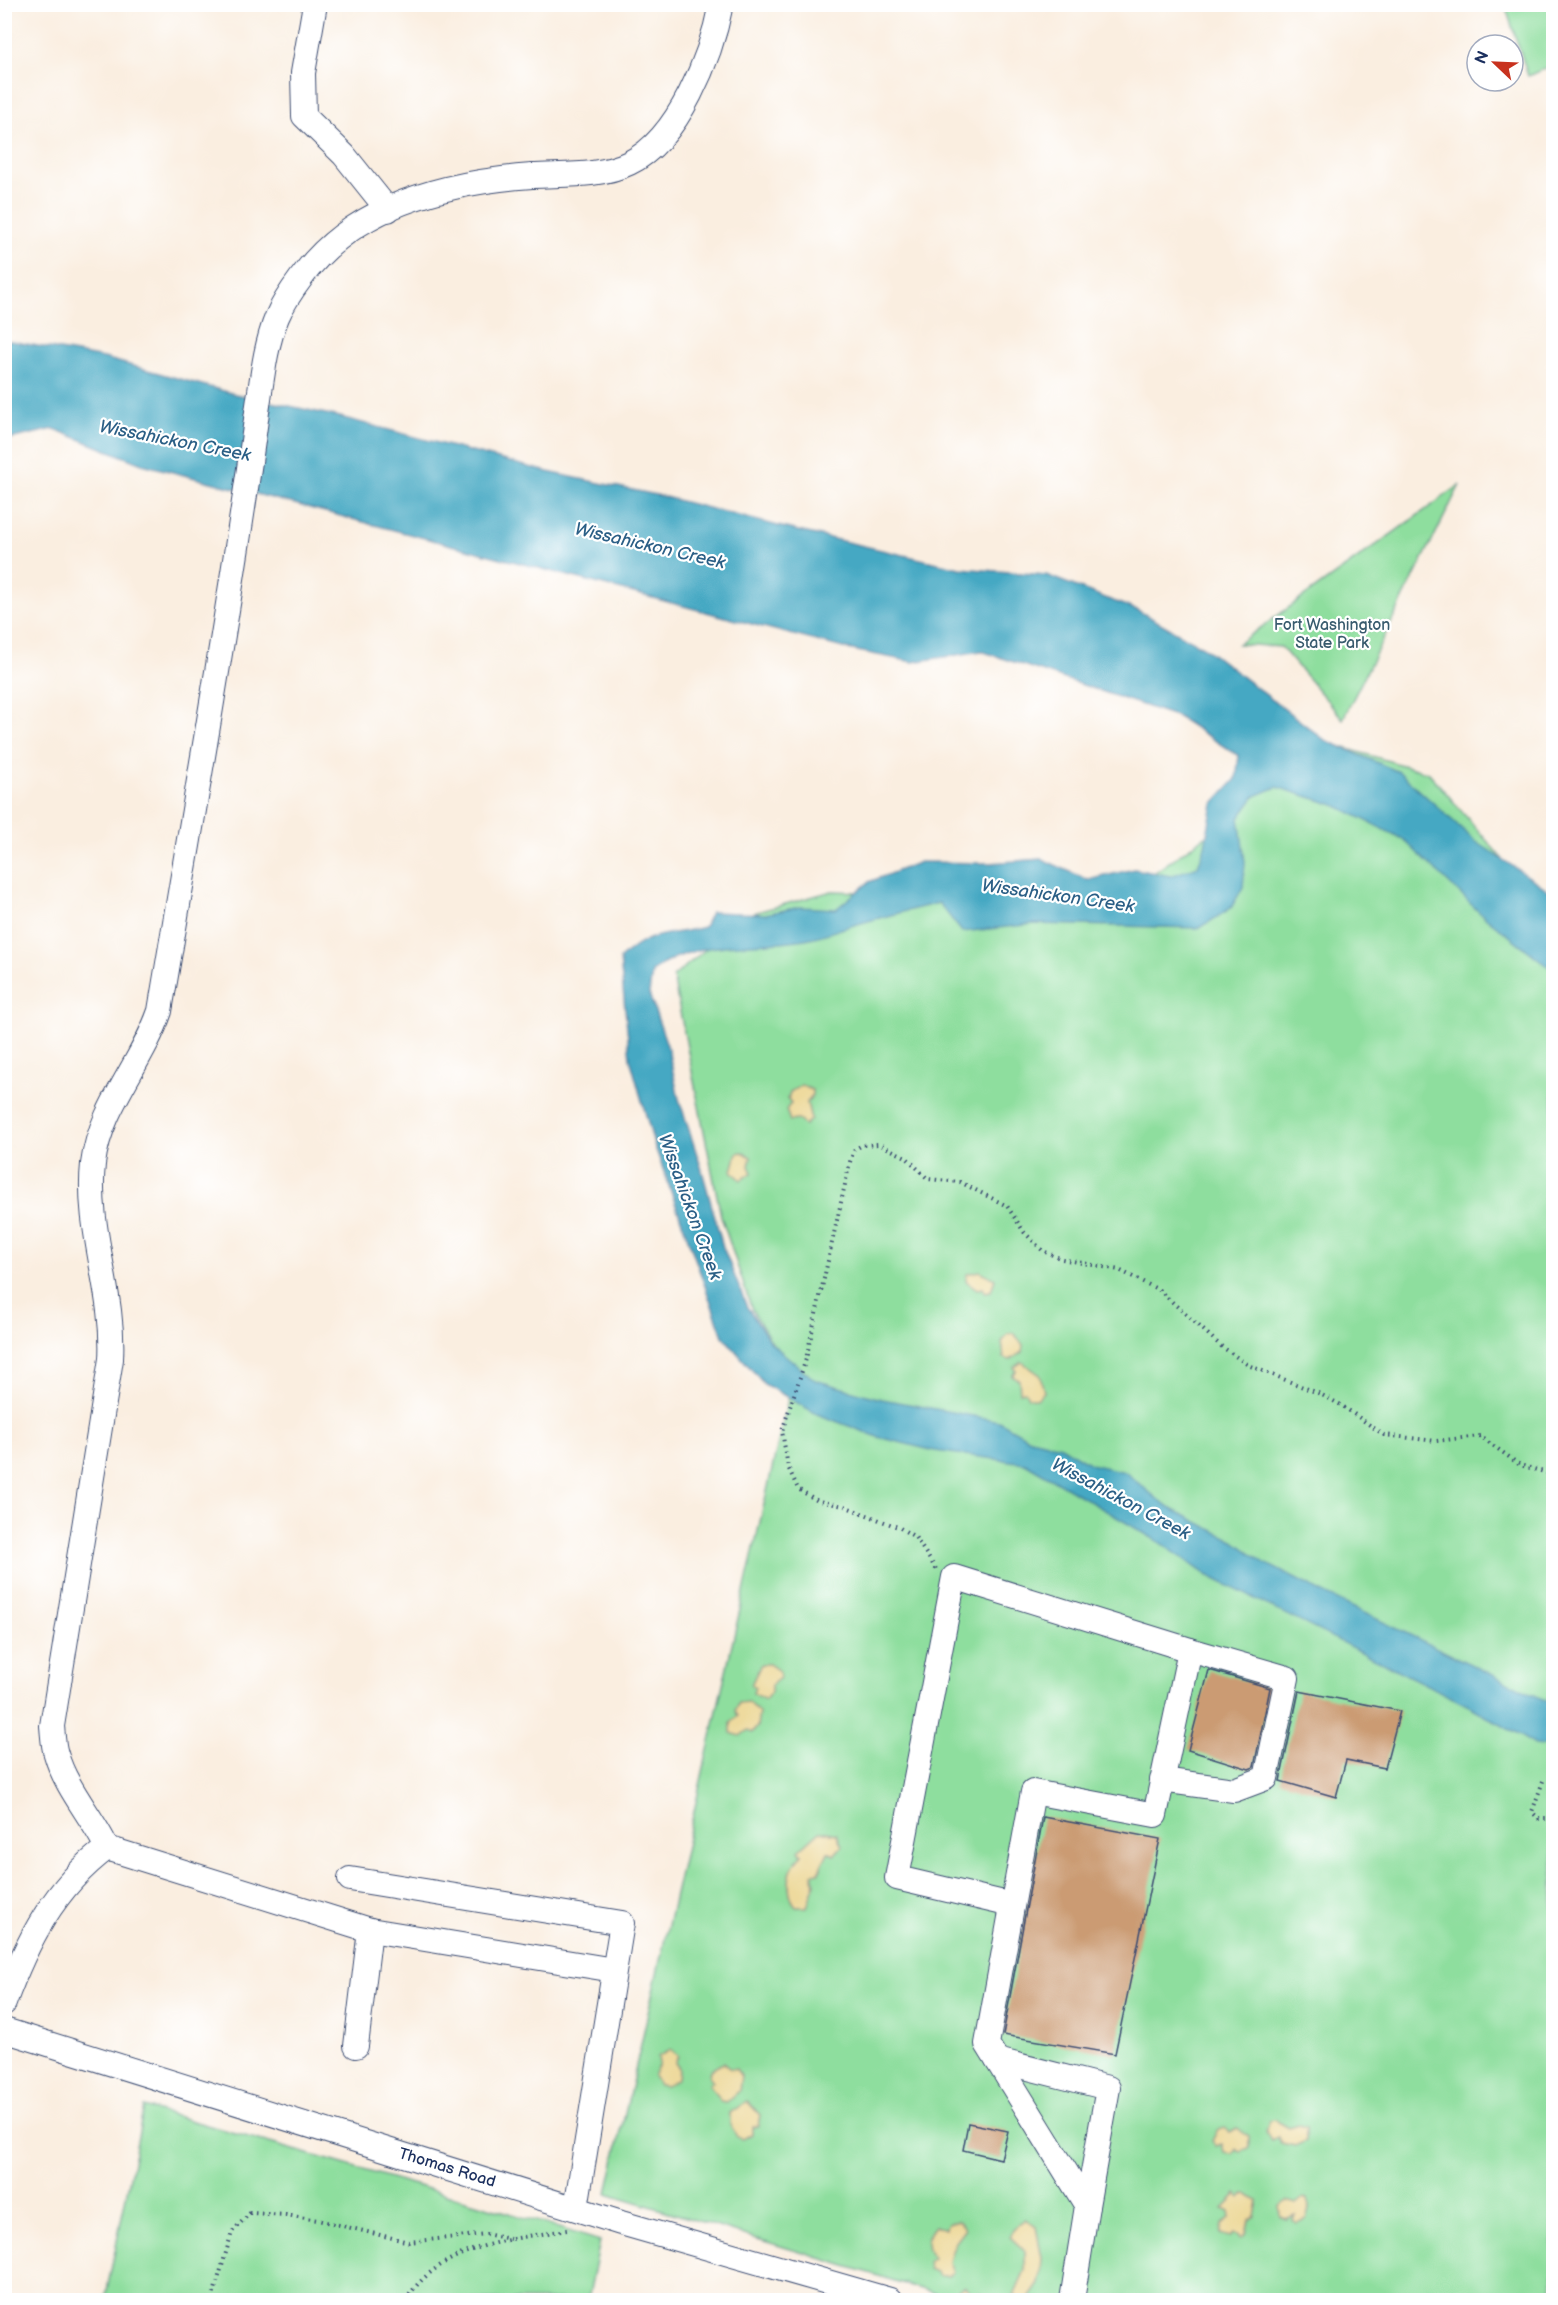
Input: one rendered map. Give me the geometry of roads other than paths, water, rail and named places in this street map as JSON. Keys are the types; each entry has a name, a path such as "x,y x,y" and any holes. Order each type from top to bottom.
{"street":[{"path":"315,4 303,73 304,116 344,154 388,210"},
{"path":"106,1848 96,1823 80,1804 56,1754 52,1726 111,1359 112,1333 94,1223 93,1164 103,1123 129,1072 144,1052 160,1011 264,370 278,316 312,264 349,231 388,210 463,184 599,171 630,163 664,135 675,118 715,35 722,4"},
{"path":"1012,1905 897,1878 954,1577 1287,1678 1266,1778 1234,1790 1162,1780"},
{"path":"1087,2206 987,2044 1012,1905 1033,1792 1155,1815 1190,1650"},
{"path":"106,1848 370,1929 614,1970"},
{"path":"4,2003 27,1946 53,1902 87,1863 106,1848"},
{"path":"350,1879 622,1923 576,2208"},
{"path":"356,2046 370,1929"},
{"name":"Thomas Road","path":"4,2030 576,2208 890,2301"},
{"path":"997,2060 1108,2088 1072,2301"}],"water":[{"name":"Wissahickon Creek","path":"5,340 104,358 235,394 340,417 548,472 661,496 790,529 960,568 1046,575 1139,611 1206,649 1325,740 1399,772 1475,841 1553,893 1553,970 1480,913 1403,839 1335,805 1277,787 1255,796 1239,818 1245,862 1243,887 1231,908 1200,928 1034,924 962,932 939,903 810,938 707,948 688,953 652,972 649,994 667,1045 679,1099 723,1247 747,1307 771,1343 815,1380 877,1398 999,1421 1030,1439 1061,1446 1090,1464 1125,1472 1166,1506 1234,1541 1265,1563 1553,1704 1553,1747 1535,1745 1473,1708 1207,1575 1159,1542 1025,1463 935,1451 878,1437 817,1414 764,1384 723,1336 654,1144 630,1058 620,959 631,949 651,938 704,927 711,912 765,914 800,907 836,909 869,882 920,862 990,863 1042,859 1088,880 1134,869 1171,876 1198,866 1205,846 1213,804 1236,779 1239,756 1178,717 981,651 913,662 847,649 142,464 54,429 5,440"}],"park label":[{"name":"Fort Washington State Park","path":"1332,634"}]}
